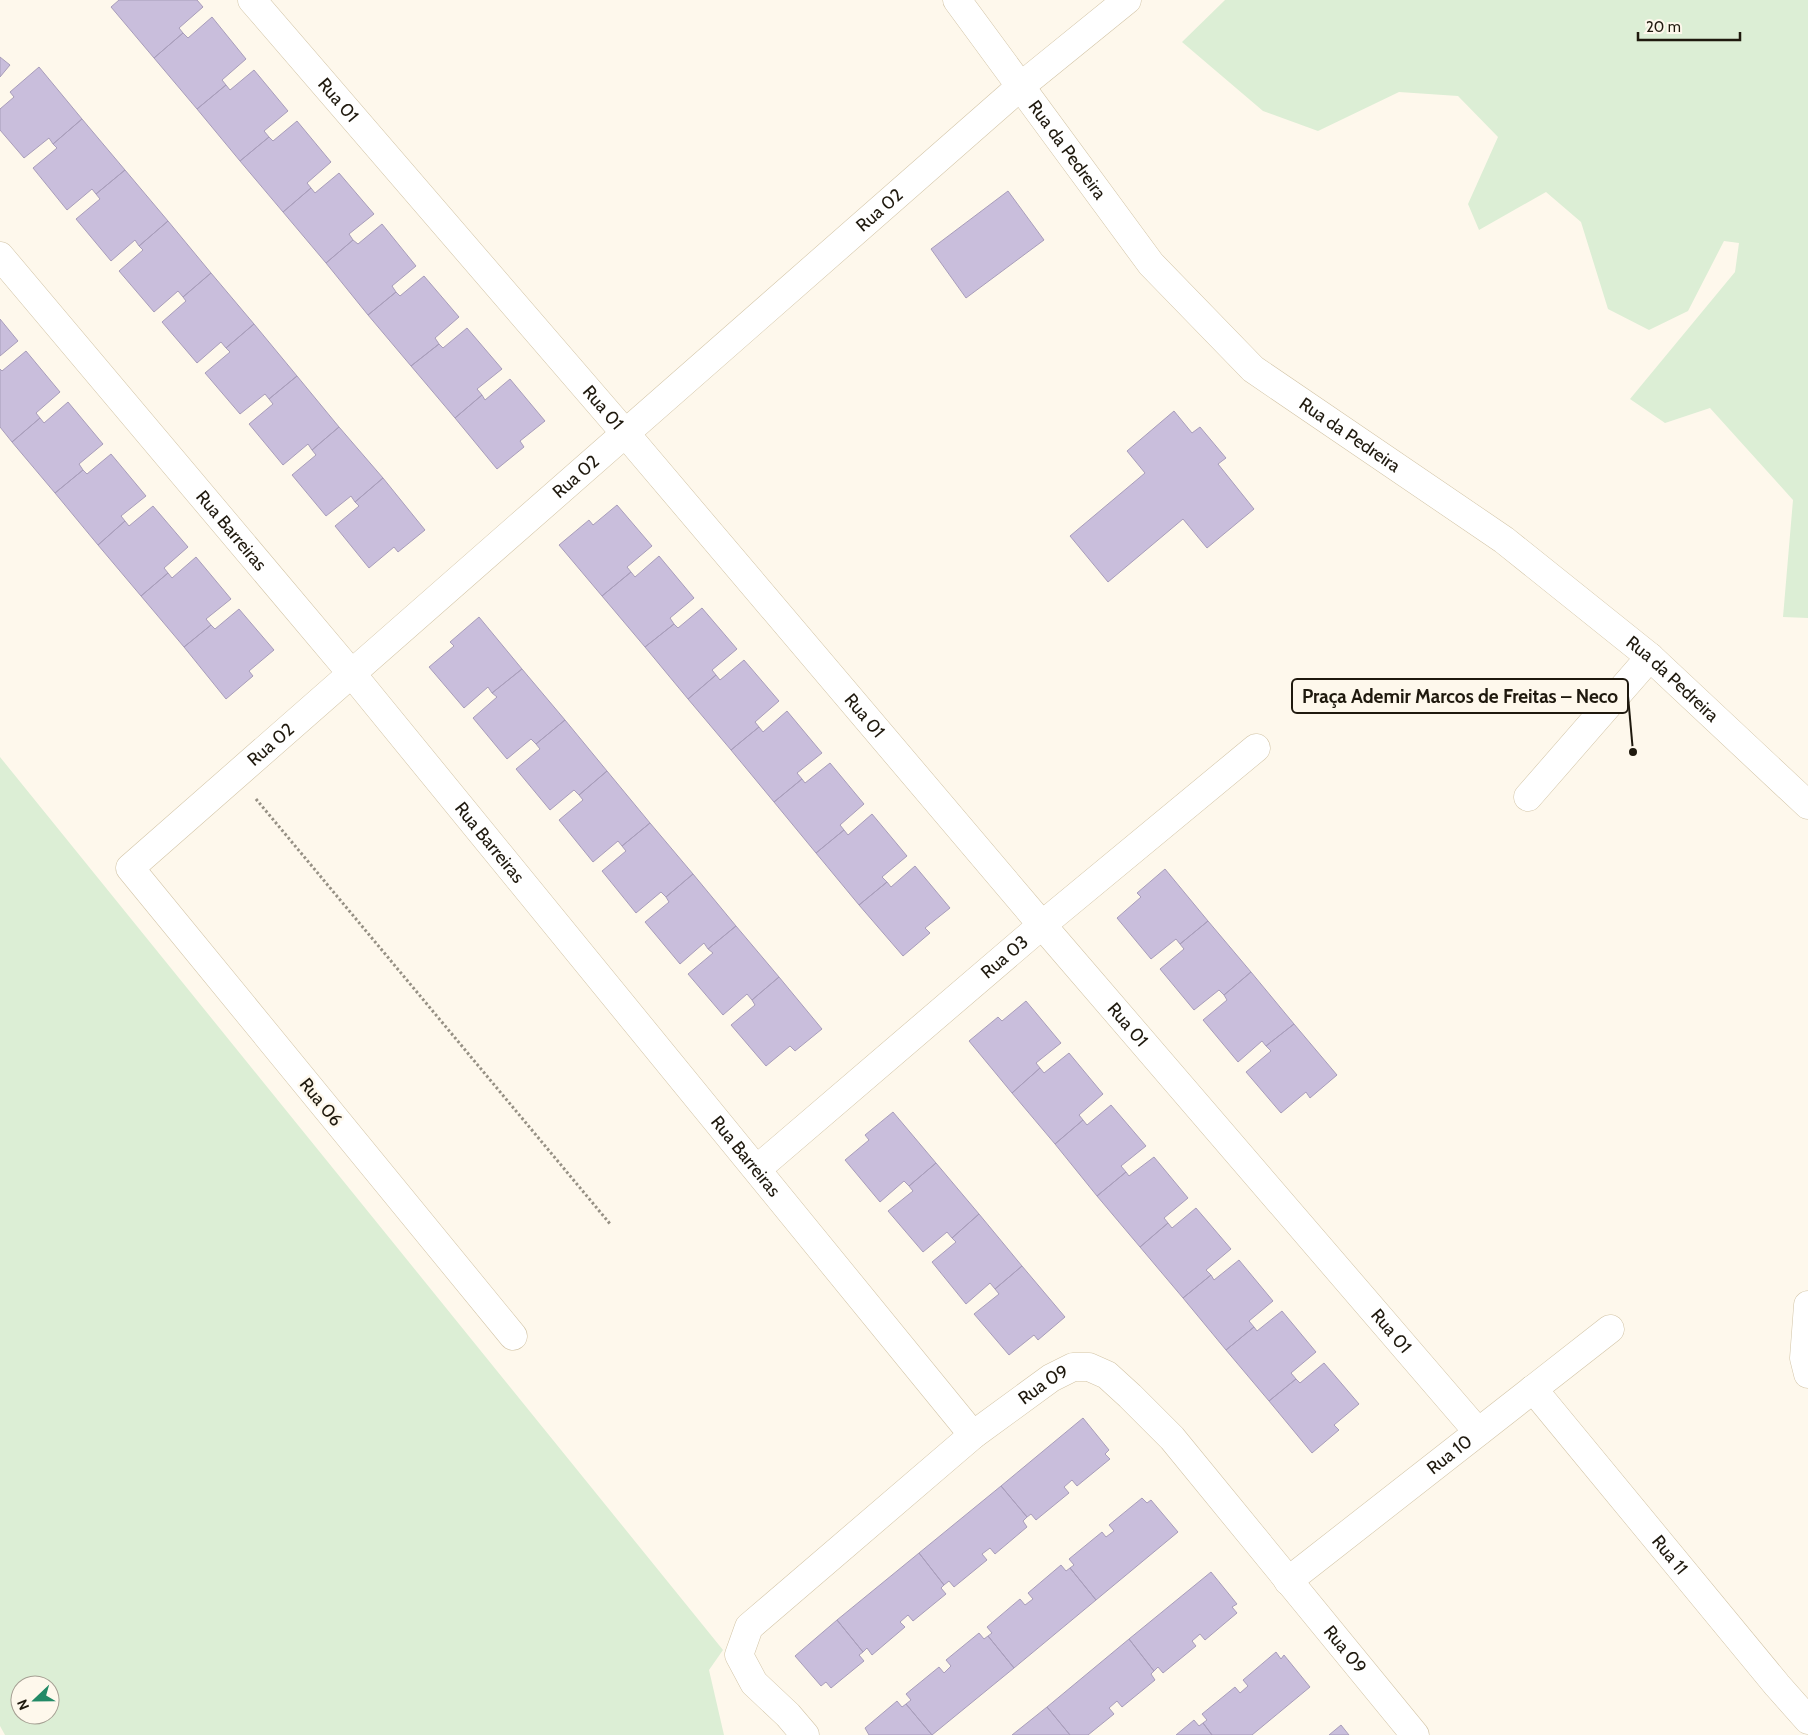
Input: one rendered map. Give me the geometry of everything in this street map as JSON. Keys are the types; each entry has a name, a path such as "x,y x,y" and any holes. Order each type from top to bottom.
{"street":[{"name":"Rua 01","path":"252,0 625,433 1042,925 1478,1432"},
{"name":"Rua da Pedreira","path":"957,0 1150,264 1253,369 1504,540 1650,657 1808,805"},
{"name":"Rua 02","path":"130,868 1020,86 1127,0"},
{"name":"Rua Barreiras","path":"0,256 352,674 973,1435"},
{"path":"1528,797 1650,657"},
{"name":"Rua 03","path":"757,1169 1042,925 1256,748"},
{"name":"Rua 06","path":"130,868 513,1336"},
{"path":"1808,1306 1804,1358 1808,1374"},
{"name":"Rua 10","path":"1288,1581 1610,1329"},
{"name":"Rua 09","path":"805,1735 788,1715 754,1683 739,1655 749,1627 973,1435 1050,1378 1074,1367 1089,1367 1107,1375 1172,1438 1415,1735"},
{"name":"Rua 11","path":"1533,1389 1808,1720"}],"path":[{"path":"236,775 611,1225"}],"green space":[{"path":"1225,0 1808,0 1808,618 1783,617 1793,500 1710,408 1665,423 1630,399 1735,272 1739,243 1724,241 1688,311 1649,330 1608,309 1581,222 1546,192 1479,230 1468,204 1498,137 1458,96 1399,92 1318,131 1263,111 1182,42"},
{"path":"0,757 723,1650 709,1670 724,1735 5,1735 0,1726"}],"building":[{"path":"119,0 197,0 203,7 179,28 183,33 154,58 111,7"},
{"path":"212,17 246,59 222,80 226,85 197,109 154,58 183,33 188,38"},
{"path":"0,57 10,65 0,77"},
{"path":"39,67 82,119 53,144 49,138 24,158 0,130 0,109 14,97 10,92"},
{"path":"254,70 288,111 264,131 269,137 240,161 197,109 226,85 230,90"},
{"path":"82,119 125,170 96,194 92,189 67,210 33,168 57,148 53,144"},
{"path":"297,121 331,162 307,183 311,188 283,212 240,161 269,137 273,141"},
{"path":"125,170 168,221 139,246 135,240 111,261 76,219 100,199 96,194"},
{"path":"339,173 374,214 349,234 353,240 326,263 283,212 311,188 315,193"},
{"path":"1008,191 1044,240 966,298 931,249"},
{"path":"168,221 211,273 183,297 178,291 154,312 119,271 143,250 139,246"},
{"path":"382,224 416,266 392,286 396,292 368,315 326,263 353,240 358,244"},
{"path":"211,273 254,324 226,348 221,342 197,363 162,322 186,301 183,297"},
{"path":"424,276 459,317 435,338 439,344 411,366 368,315 396,292 400,296"},
{"path":"0,319 18,341 0,356"},
{"path":"254,324 297,376 269,399 265,394 240,414 205,373 230,352 226,348"},
{"path":"467,328 502,369 477,389 482,395 455,418 411,366 439,344 443,348"},
{"path":"26,351 60,392 36,413 40,418 12,442 0,427 0,369 2,371"},
{"path":"297,376 339,427 312,450 308,444 283,465 249,424 273,404 269,399"},
{"path":"510,379 545,421 520,441 524,447 497,469 455,418 482,395 485,400"},
{"path":"68,402 103,444 79,464 83,470 55,493 12,442 40,418 44,423"},
{"path":"1174,411 1192,433 1200,427 1226,458 1218,464 1254,509 1207,548 1183,519 1108,582 1070,536 1145,473 1127,451"},
{"path":"339,427 383,478 355,502 351,496 326,516 292,475 316,455 312,450"},
{"path":"111,454 146,496 121,516 125,521 98,545 55,493 83,470 87,474"},
{"path":"383,478 425,530 398,552 394,547 369,568 335,526 359,506 355,502"},
{"path":"617,505 652,546 627,567 631,572 602,596 559,545 589,520 593,525"},
{"path":"153,506 188,547 164,568 168,573 141,596 98,545 125,521 129,526"},
{"path":"659,556 694,598 670,618 674,624 645,647 602,596 631,572 635,577"},
{"path":"196,557 231,599 206,619 211,625 184,647 141,596 168,573 172,578"},
{"path":"702,608 737,649 712,670 716,675 688,699 645,647 674,624 678,628"},
{"path":"239,609 274,650 249,671 253,676 226,699 184,647 211,625 215,629"},
{"path":"479,617 522,669 492,693 488,687 464,708 429,667 454,646 450,642"},
{"path":"744,660 779,701 755,722 759,727 731,750 688,699 716,675 720,680"},
{"path":"522,669 565,720 536,744 531,739 507,759 473,718 497,697 492,693"},
{"path":"787,711 822,753 797,773 802,779 774,802 731,750 759,727 763,732"},
{"path":"565,720 607,771 579,795 574,790 550,810 516,769 540,749 536,744"},
{"path":"830,763 864,804 840,825 844,830 816,853 774,802 802,779 805,783"},
{"path":"607,771 650,823 622,846 618,841 593,862 559,820 583,800 579,795"},
{"path":"872,814 907,856 882,877 887,882 859,905 816,853 844,830 848,835"},
{"path":"650,823 693,874 666,897 661,892 636,913 602,871 626,851 622,846"},
{"path":"915,866 950,908 925,928 930,933 903,956 859,905 887,882 891,887"},
{"path":"1165,869 1208,921 1180,944 1176,939 1151,959 1117,918 1141,897 1137,893"},
{"path":"693,874 736,926 708,949 704,943 680,964 645,922 669,902 666,897"},
{"path":"1208,921 1251,972 1224,995 1219,990 1194,1010 1160,969 1184,949 1180,944"},
{"path":"736,926 779,977 752,1000 747,994 723,1015 688,974 713,953 708,949"},
{"path":"1251,972 1294,1024 1266,1046 1262,1041 1238,1062 1203,1020 1227,1000 1224,995"},
{"path":"779,977 822,1029 795,1051 790,1046 766,1066 731,1025 755,1005 752,1000"},
{"path":"1026,1001 1061,1043 1036,1063 1040,1068 1012,1093 969,1041 998,1017 1002,1021"},
{"path":"1294,1024 1337,1075 1310,1098 1306,1092 1281,1113 1246,1072 1271,1051 1266,1046"},
{"path":"1069,1053 1103,1094 1079,1115 1083,1120 1055,1144 1012,1093 1040,1068 1044,1073"},
{"path":"1111,1105 1146,1146 1121,1166 1126,1172 1097,1196 1055,1144 1083,1120 1087,1125"},
{"path":"893,1112 936,1163 909,1186 904,1181 880,1202 845,1160 869,1140 865,1135"},
{"path":"1154,1157 1188,1198 1164,1218 1168,1223 1140,1247 1097,1196 1126,1172 1129,1176"},
{"path":"936,1163 979,1214 952,1238 947,1232 923,1252 888,1211 913,1191 909,1186"},
{"path":"1196,1208 1231,1249 1206,1270 1211,1275 1183,1298 1140,1247 1168,1223 1172,1228"},
{"path":"979,1214 1022,1266 995,1289 990,1283 966,1304 932,1262 956,1242 952,1238"},
{"path":"1239,1260 1273,1301 1249,1321 1254,1327 1226,1350 1183,1298 1211,1275 1214,1280"},
{"path":"1022,1266 1065,1317 1038,1340 1034,1335 1009,1355 974,1314 999,1294 995,1289"},
{"path":"1282,1311 1316,1352 1291,1373 1296,1379 1269,1401 1226,1350 1254,1327 1257,1331"},
{"path":"1324,1363 1359,1404 1334,1425 1339,1430 1312,1453 1269,1401 1296,1379 1300,1383"},
{"path":"1083,1418 1109,1450 1105,1454 1110,1459 1077,1486 1072,1480 1064,1487 1069,1493 1036,1520 1031,1514 1027,1517 1001,1486"},
{"path":"1001,1486 1027,1517 1023,1521 1027,1527 995,1554 990,1548 982,1554 987,1560 954,1587 949,1581 944,1585 919,1553"},
{"path":"1142,1498 1147,1503 1151,1500 1178,1532 1096,1600 1070,1568 1074,1565 1069,1559 1102,1532 1106,1537 1114,1531 1109,1525"},
{"path":"919,1553 944,1585 941,1588 946,1594 913,1621 908,1615 900,1622 905,1627 872,1655 867,1648 863,1652 837,1620"},
{"path":"1061,1565 1066,1571 1070,1568 1096,1600 1014,1668 988,1636 992,1633 987,1627 1020,1599 1025,1605 1033,1599 1028,1593"},
{"path":"1211,1572 1237,1604 1232,1607 1237,1613 1205,1640 1200,1634 1192,1641 1196,1646 1163,1673 1158,1667 1154,1671 1129,1639"},
{"path":"837,1620 863,1652 859,1655 864,1661 831,1688 826,1682 821,1686 795,1656"},
{"path":"979,1633 984,1639 988,1636 1014,1668 932,1735 906,1704 911,1700 906,1694 939,1667 944,1673 951,1666 946,1660"},
{"path":"1129,1639 1154,1671 1151,1674 1155,1680 1122,1707 1117,1701 1109,1708 1114,1714 1088,1735 1070,1735 1047,1707"},
{"path":"1276,1652 1281,1659 1284,1655 1310,1687 1252,1735 1212,1735 1203,1723 1207,1720 1202,1714 1235,1687 1240,1693 1248,1686 1243,1680"},
{"path":"897,1701 902,1707 906,1704 932,1735 869,1735 865,1728"},
{"path":"1047,1707 1070,1735 1012,1735"},
{"path":"1194,1720 1199,1726 1203,1723 1212,1735 1176,1735"},
{"path":"1341,1725 1349,1735 1329,1735"}],"place":[{"name":"Praça Ademir Marcos de Freitas – Neco","path":"1633,752"}]}
